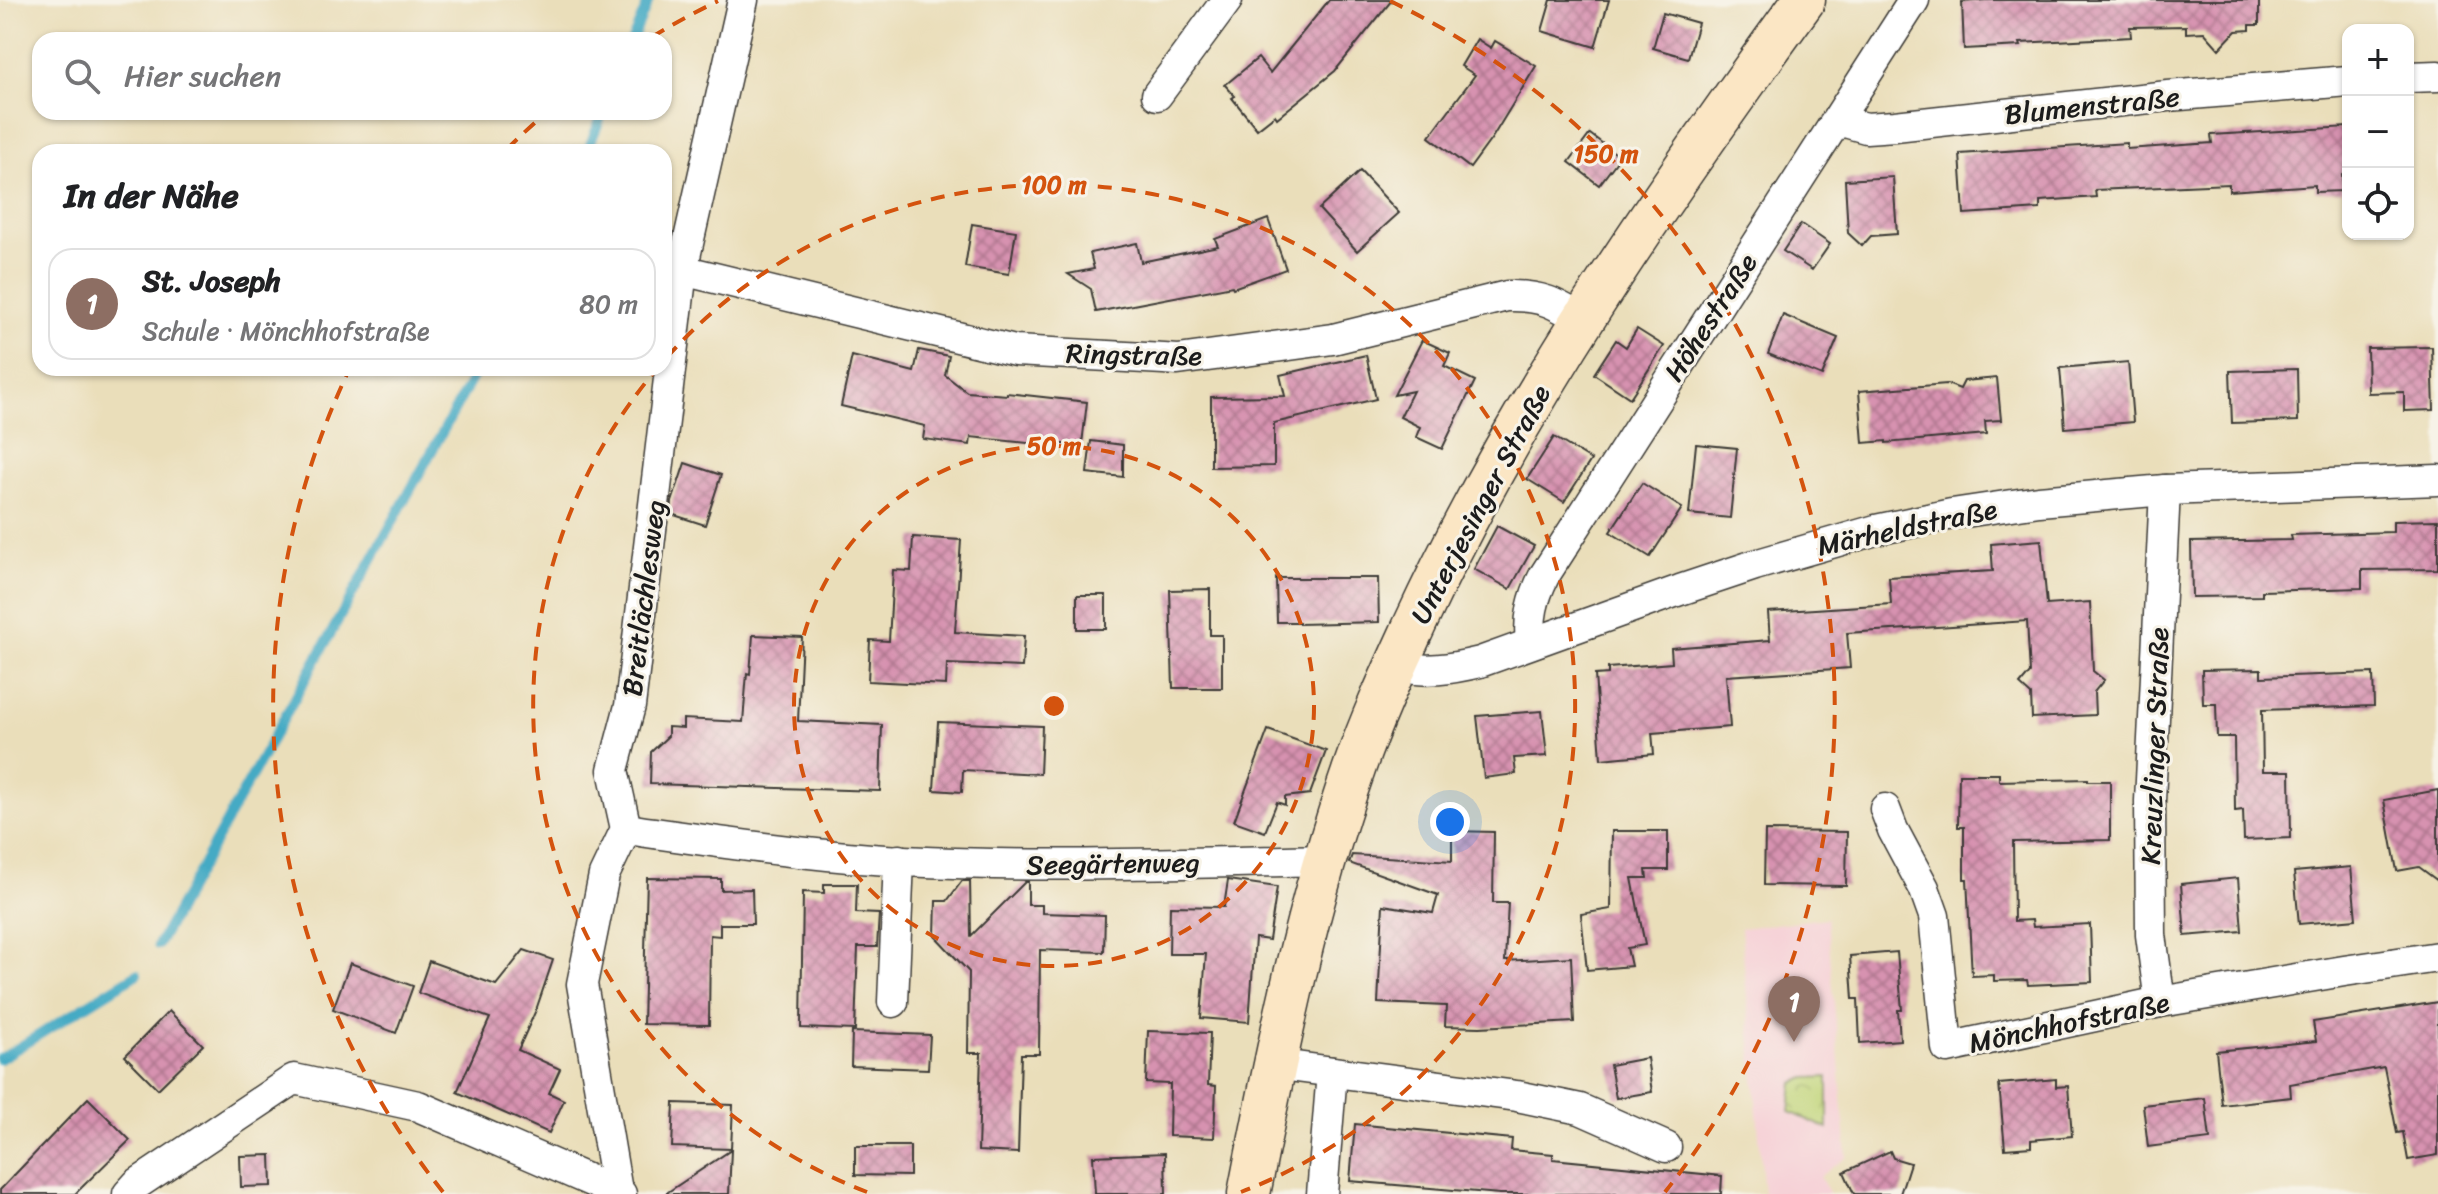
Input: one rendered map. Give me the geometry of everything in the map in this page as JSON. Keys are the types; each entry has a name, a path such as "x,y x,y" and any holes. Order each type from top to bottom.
{"main road":[{"name":"Unterjesinger Straße","path":"1249,1194 1273,1064 1326,860 1355,765 1396,666 1462,527 1583,320 1659,205 1804,0"}],"street":[{"name":"Breitlächlesweg","path":"672,354 682,270 743,0"},
{"path":"1157,95 1227,0"},
{"name":"Höhestraße","path":"1531,643 1533,596 1544,576 1914,0"},
{"path":"2414,77 2438,76"},
{"name":"Blumenstraße","path":"1838,120 1866,128 1895,126 2183,94 2342,81"},
{"name":"Ringstraße","path":"682,270 1015,351 1178,360 1333,339 1507,296 1530,295 1549,300 1583,320"},
{"name":"Breitlächlesweg","path":"626,829 613,770 630,706 669,376"},
{"name":"Märheldstraße","path":"1396,666 1418,671 1480,662 1718,577 1876,530 1992,507 2165,490 2438,480"},
{"name":"Kreuzlinger Straße","path":"2160,1002 2151,935 2150,801 2165,490"},
{"name":"Mönchhofstraße","path":"1885,809 1924,888 1934,916 1947,1048 2160,1002 2438,957"},
{"path":"619,1192 582,984 604,875 626,829"},
{"name":"Seegärtenweg","path":"626,829 753,846 899,860 1051,864 1326,860"},
{"path":"893,1002 899,860"},
{"path":"1273,1064 1517,1096 1580,1109 1666,1147"},
{"path":"1322,1194 1332,1072"},
{"path":"128,1194 137,1184 294,1079 418,1106 619,1192"}],"shaded area":[{"path":"1827,918 1847,1157 1820,1177 1830,1194 1764,1194 1741,928"}],"green space":[{"path":"1828,1077 1828,1129 1790,1112 1793,1083 1806,1078"}],"building":[{"path":"1329,0 1392,0 1335,71 1277,118 1275,115 1257,129 1225,85 1258,58 1270,73"},
{"path":"1551,0 1609,0 1595,47 1542,31"},
{"path":"2259,0 2259,25 2250,25 2250,30 2236,31 2219,49 2204,32 2186,33 2186,26 2130,27 2131,37 1964,49 1962,2"},
{"path":"1663,13 1698,23 1688,58 1653,48"},
{"path":"1477,39 1491,48 1495,41 1536,66 1470,168 1429,137 1475,75 1461,66"},
{"path":"2342,127 2342,191 2315,192 2315,185 2229,191 2229,184 2095,190 2096,197 2040,201 2040,209 1964,214 1960,154 2127,143 2127,149 2212,143 2211,135"},
{"path":"1590,134 1620,157 1599,185 1569,162"},
{"path":"1360,171 1399,213 1357,251 1319,209"},
{"path":"1893,177 1897,234 1871,236 1862,246 1848,233 1845,180"},
{"path":"1268,219 1286,269 1233,288 1096,312 1091,289 1068,274 1094,269 1090,253 1137,243 1141,262 1218,246 1215,239"},
{"path":"972,224 1016,231 1009,274 965,267"},
{"path":"1801,224 1830,244 1812,270 1783,251"},
{"path":"1783,315 1838,338 1822,376 1768,354"},
{"path":"1637,329 1664,346 1630,398 1594,374 1616,340 1626,347"},
{"path":"1422,340 1450,353 1444,366 1475,381 1442,449 1416,437 1420,427 1400,417 1413,391 1394,395"},
{"path":"2432,347 2434,410 2404,411 2404,392 2368,393 2367,348"},
{"path":"919,350 949,356 945,375 967,392 1087,402 1082,444 1037,444 971,437 970,445 923,439 925,426 841,406 852,356 914,372"},
{"path":"1366,355 1376,399 1274,423 1274,466 1211,467 1211,397 1285,396 1280,375"},
{"path":"2128,362 2133,422 2065,428 2060,368"},
{"path":"2297,369 2298,421 2232,423 2230,371"},
{"path":"1997,378 2001,420 1985,421 1986,434 1863,443 1859,391 1947,384 1960,389 1964,381"},
{"path":"1554,437 1591,460 1564,502 1527,479"},
{"path":"1091,441 1123,445 1123,477 1087,473"},
{"path":"1696,444 1737,448 1730,518 1689,514"},
{"path":"685,463 721,475 705,525 671,514"},
{"path":"1642,483 1682,508 1650,557 1610,532"},
{"path":"2438,520 2438,569 2362,570 2362,588 2262,591 2262,596 2192,597 2191,542 2292,540 2291,535 2393,532 2393,521"},
{"path":"1497,526 1534,546 1510,589 1474,569"},
{"path":"913,537 961,540 955,632 1024,636 1022,667 947,664 946,685 868,681 870,640 889,641 893,570 911,571"},
{"path":"2041,540 2047,605 2090,602 2093,671 2104,680 2094,692 2095,715 2032,718 2031,695 2020,685 2030,673 2027,621 1847,633 1850,668 1726,676 1730,727 1652,733 1654,754 1601,759 1595,675 1608,674 1608,668 1672,663 1671,648 1770,640 1768,612 1891,604 1889,577 1993,571 1991,544"},
{"path":"1276,578 1378,578 1379,622 1277,622"},
{"path":"1210,589 1210,635 1222,635 1222,688 1173,688 1170,590"},
{"path":"1077,595 1106,595 1106,629 1077,629"},
{"path":"753,635 802,637 798,721 882,725 880,791 650,784 651,752 668,736 668,727 683,728 683,719 743,722"},
{"path":"2261,669 2261,677 2373,673 2374,706 2262,710 2263,771 2290,771 2291,838 2244,840 2243,810 2235,811 2234,737 2217,737 2216,704 2203,704 2202,670"},
{"path":"1542,711 1547,756 1514,758 1516,774 1484,778 1477,716"},
{"path":"938,722 1042,726 1040,774 963,770 962,792 934,790"},
{"path":"1268,730 1326,751 1310,794 1285,797 1285,805 1277,802 1265,832 1234,821"},
{"path":"1959,774 1999,774 1999,781 2110,781 2110,840 2013,842 2014,921 2032,920 2033,927 2090,924 2092,982 2028,985 2027,980 1994,981 1994,975 1972,976 1967,879 1964,879 1964,827 1958,827"},
{"path":"2438,790 2438,881 2419,867 2397,871 2384,800"},
{"path":"1452,831 1494,832 1493,903 1508,903 1505,961 1571,957 1574,1022 1445,1026 1446,1006 1378,1003 1383,905 1433,913 1438,895 1349,863 1352,855 1452,861"},
{"path":"1612,831 1668,831 1668,870 1646,870 1647,878 1632,878 1645,945 1627,948 1631,966 1587,970 1581,914 1611,909"},
{"path":"1765,831 1847,832 1846,886 1764,885"},
{"path":"2351,867 2356,919 2299,924 2294,872"},
{"path":"647,878 721,879 721,890 752,889 753,924 720,924 720,936 710,935 709,1025 643,1024"},
{"path":"2238,878 2242,931 2185,936 2181,884"},
{"path":"1228,880 1277,887 1269,940 1255,938 1249,1022 1201,1018 1206,954 1169,954 1170,906 1224,907"},
{"path":"962,881 970,881 971,936 1025,882 1028,882 1028,905 1042,905 1042,913 1105,915 1104,952 1040,950 1039,1054 1021,1054 1018,1153 978,1151 981,1053 968,1053 969,972 935,936 936,901 947,901"},
{"path":"824,884 857,884 856,913 879,914 877,947 858,947 855,1030 801,1028 803,892 824,893"},
{"path":"524,950 553,960 518,1050 560,1069 549,1093 564,1100 549,1133 457,1092 490,1018 418,993 429,961 496,985"},
{"path":"1897,952 1902,1010 1898,1010 1900,1040 1860,1043 1858,999 1853,999 1850,956"},
{"path":"350,963 413,986 396,1033 333,1009"},
{"path":"2438,1002 2438,1155 2408,1160 2403,1132 2397,1133 2384,1067 2290,1084 2291,1097 2222,1105 2216,1051 2316,1041 2313,1022"},
{"path":"169,1011 203,1045 158,1089 125,1056"},
{"path":"1148,1031 1210,1033 1208,1085 1216,1086 1214,1138 1169,1136 1170,1084 1146,1083"},
{"path":"852,1032 930,1035 928,1069 851,1066"},
{"path":"1647,1058 1652,1092 1616,1098 1610,1065"},
{"path":"2056,1079 2056,1087 2068,1086 2072,1136 2031,1140 2031,1147 2005,1149 1999,1084"},
{"path":"88,1098 130,1140 75,1194 0,1194 0,1190"},
{"path":"2205,1098 2210,1139 2148,1147 2143,1105"},
{"path":"674,1103 733,1105 731,1149 672,1147"},
{"path":"1355,1124 1512,1139 1511,1150 1553,1154 1553,1159 1722,1176 1721,1194 1500,1194 1350,1181"},
{"path":"855,1146 910,1146 910,1176 855,1175"},
{"path":"731,1150 729,1194 665,1194"},
{"path":"1890,1151 1893,1158 1910,1163 1900,1194 1854,1194 1844,1172"},
{"path":"1165,1153 1166,1194 1095,1194 1093,1156"},
{"path":"271,1155 272,1186 241,1187 240,1156"}],"waterway":[{"path":"635,32 649,0"},
{"path":"590,144 600,120"},
{"path":"158,945 474,376"},
{"path":"0,1059 137,974"}],"place":[{"name":"St. Joseph","path":"1794,1042"}]}
